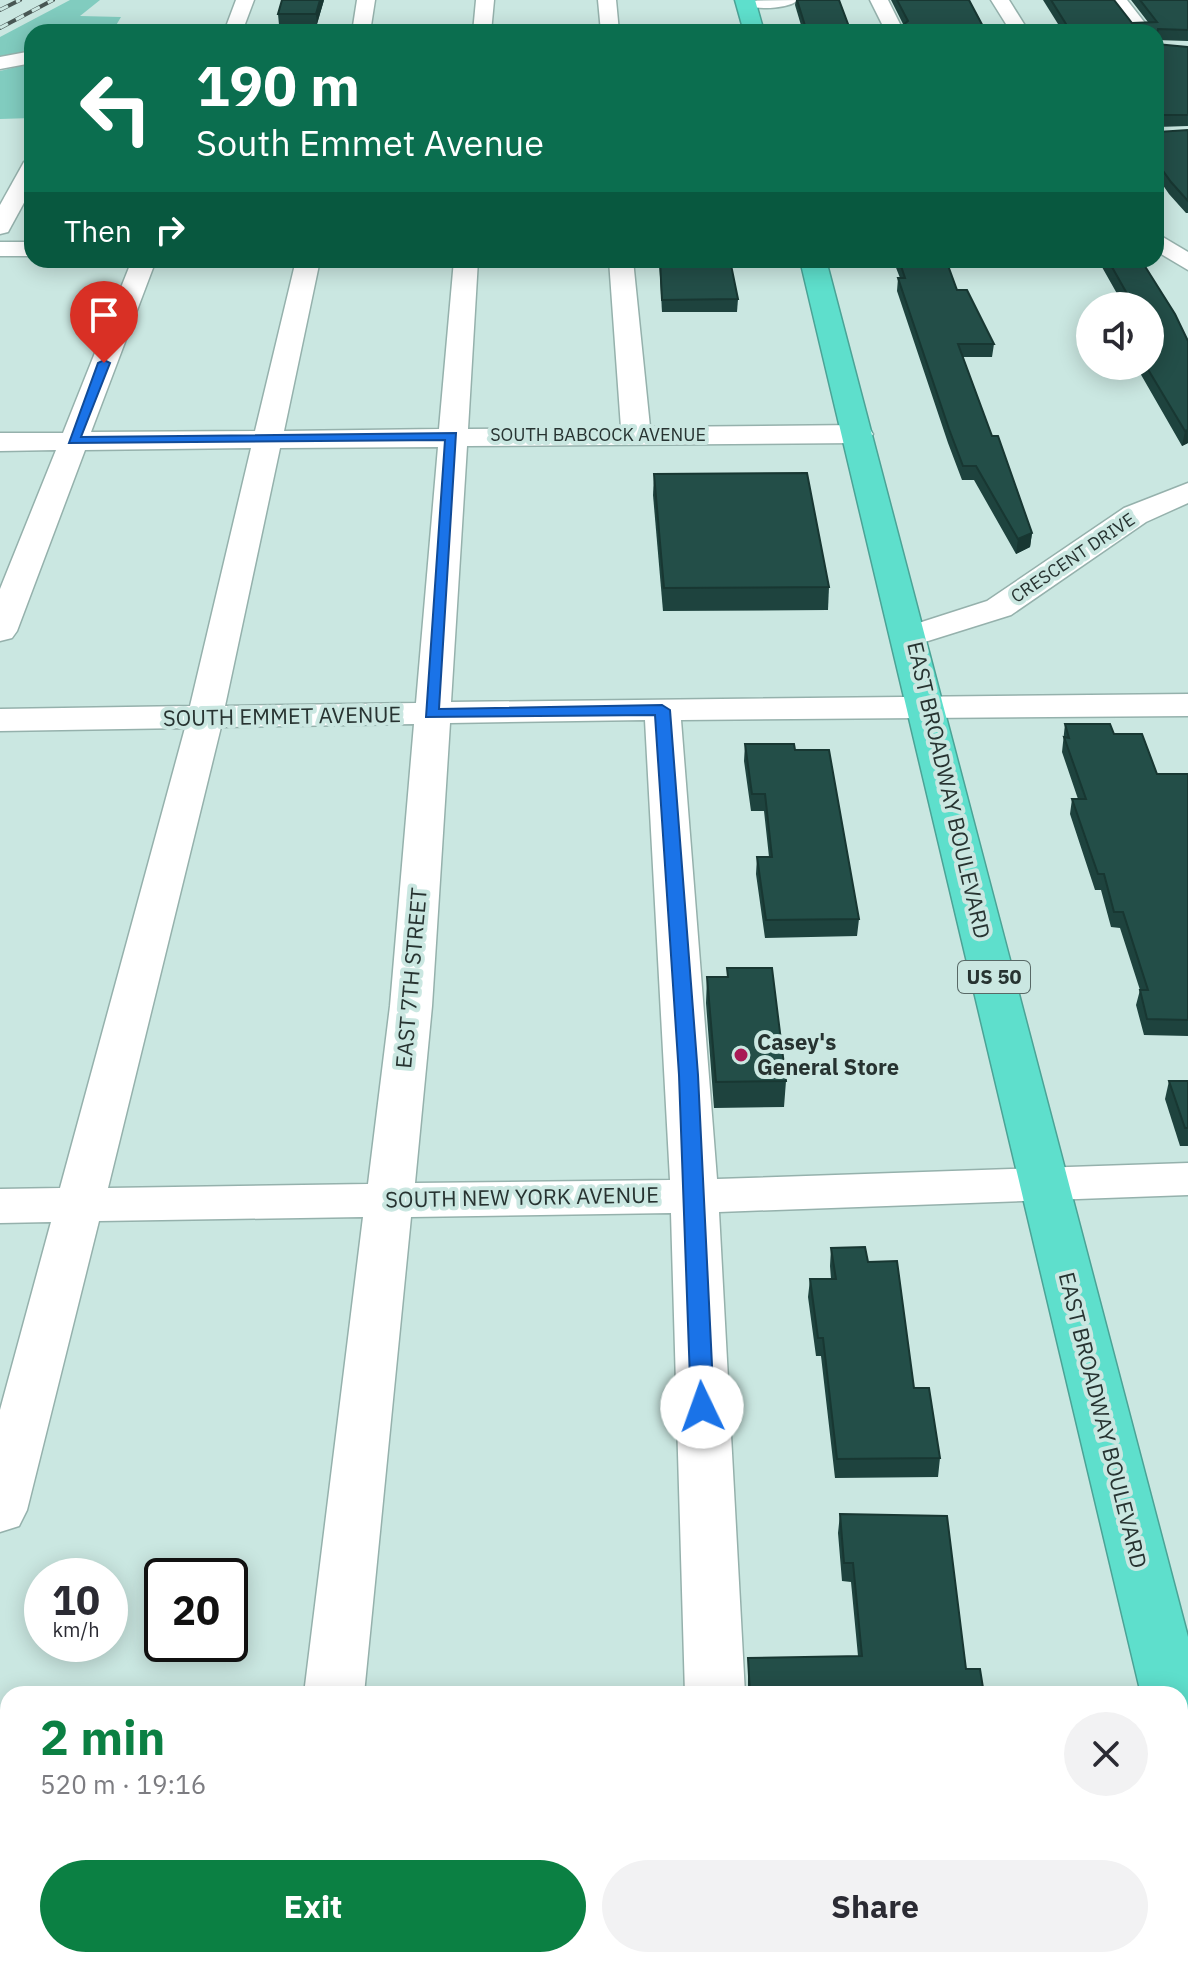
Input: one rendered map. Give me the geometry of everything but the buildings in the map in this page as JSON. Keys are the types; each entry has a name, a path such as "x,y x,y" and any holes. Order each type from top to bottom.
{"highway":[{"path":"745,0 752,24"},
{"name":"EAST BROADWAY BOULEVARD","path":"815,268 912,636 1042,1182 1170,1686"}],"street":[{"path":"236,24 245,0"},
{"path":"362,24 366,0"},
{"path":"483,24 485,0"},
{"path":"607,0 609,24"},
{"path":"745,0 789,0"},
{"path":"879,0 891,24"},
{"path":"1000,0 1015,24"},
{"path":"1117,0 1136,24"},
{"path":"0,63 24,58"},
{"path":"0,227 24,182"},
{"path":"1164,241 1188,242"},
{"path":"1164,246 1188,263"},
{"path":"0,249 24,249"},
{"path":"0,631 141,268"},
{"path":"0,1510 204,717 306,268"},
{"name":"EAST 7TH STREET","path":"335,1686 411,1006 465,268"},
{"path":"622,268 636,435"},
{"name":"SOUTH BABCOCK AVENUE","path":"0,442 859,434"},
{"name":"CRESCENT DRIVE","path":"912,636 999,608 1135,515 1188,492"},
{"name":"SOUTH EMMET AVENUE","path":"0,720 929,705 1188,705"},
{"path":"662,710 689,1075 715,1686"},
{"name":"SOUTH NEW YORK AVENUE","path":"0,1206 693,1196 1188,1179"}],"green space":[{"path":"70,0 100,0 80,16 121,17 117,24 25,24"},
{"path":"24,24 24,58 0,62 0,37"},
{"path":"24,65 24,118 0,119 0,71"}],"railway":[{"path":"0,10 20,0"},
{"path":"0,28 53,0"}],"place":[{"name":"Casey's General Store","path":"741,1055"}],"route":[{"path":"104,363 74,441 452,436 431,714 662,710 689,1075 702,1407"}]}
